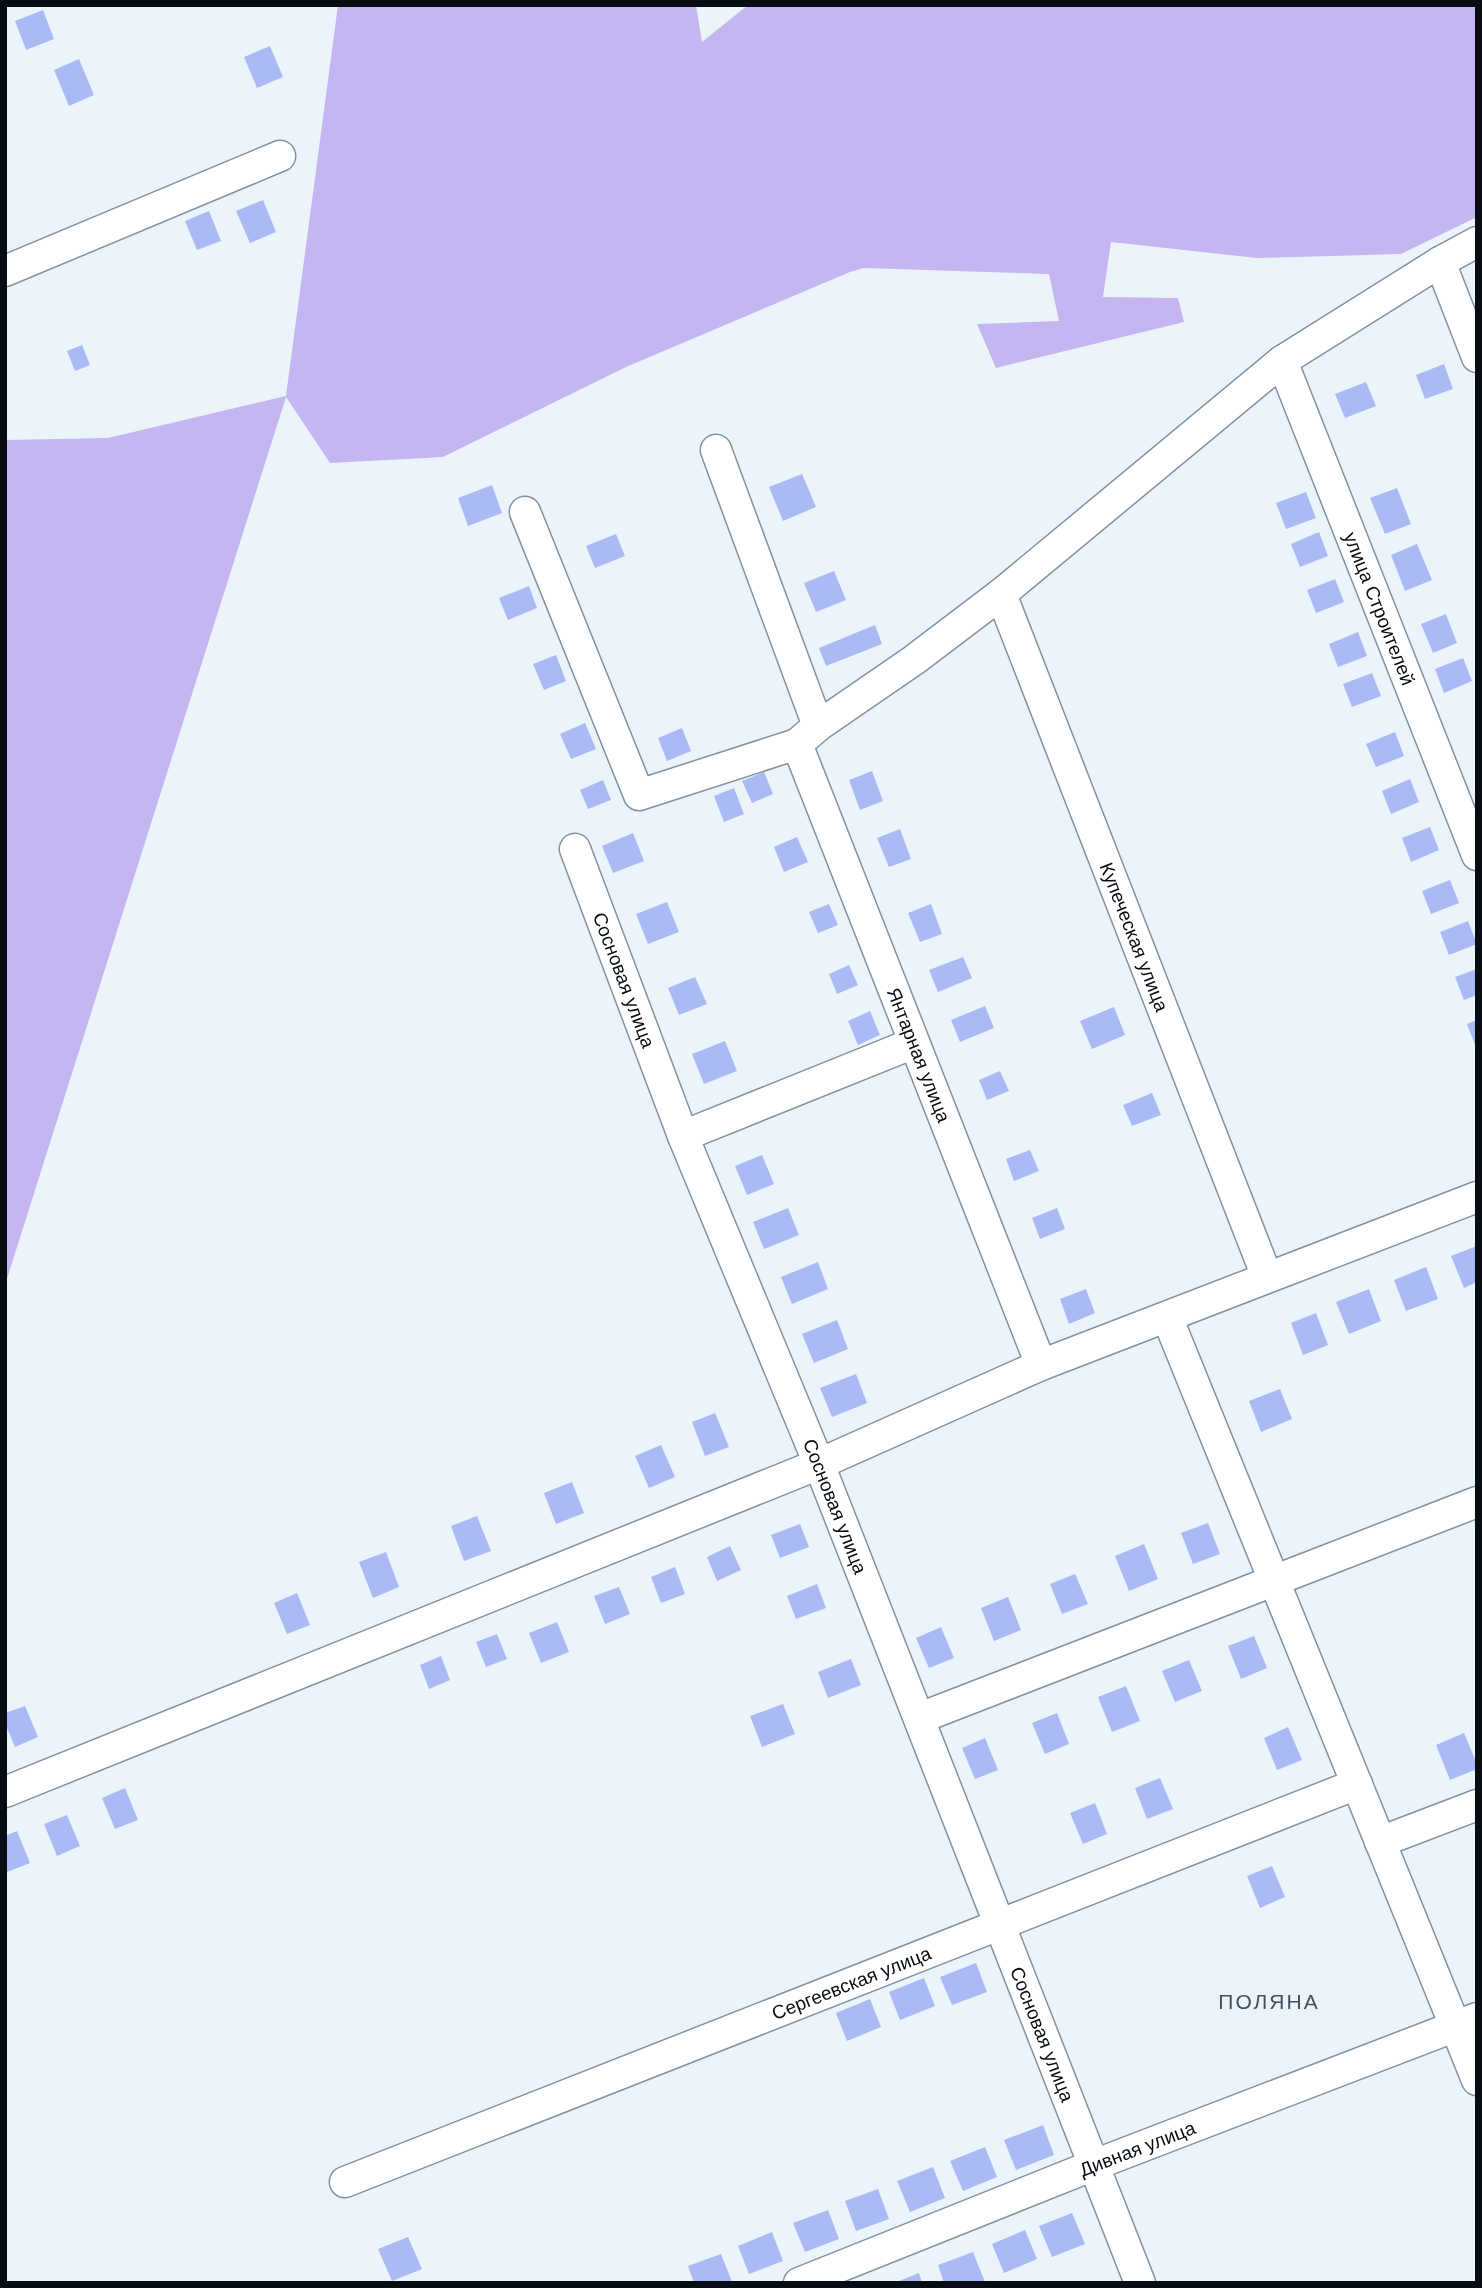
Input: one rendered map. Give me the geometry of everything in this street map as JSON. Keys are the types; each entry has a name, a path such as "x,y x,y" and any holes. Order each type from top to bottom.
{"street":[{"path":"5,271 280,156"},
{"path":"525,512 639,795 808,735 1001,594 1282,361 1440,261 1477,242"},
{"path":"1440,261 1477,357"},
{"name":"улица Строителей","path":"1282,361 1477,855"},
{"name":"Янтарная улица","path":"716,450 808,735 914,1042 1041,1365"},
{"name":"Купеческая улица","path":"1001,594 1268,1277"},
{"name":"Сосновая улица","path":"575,849 683,1136 819,1464 1140,2283"},
{"path":"683,1136 914,1042"},
{"path":"5,1792 819,1464 1041,1365 1477,1198"},
{"path":"1167,1317 1380,1842 1466,2022 1477,2080"},
{"path":"919,1718 1477,1502"},
{"name":"Сергеевская улица","path":"345,2182 1357,1784"},
{"path":"1380,1842 1477,1805"},
{"name":"Дивная улица","path":"799,2283 1094,2165 1466,2022"}],"shaded area":[{"path":"338,5 696,5 702,42 748,5 1477,5 1477,217 1401,254 1257,258 1111,242 1103,297 1178,298 1184,322 996,368 977,324 1059,321 1049,274 864,268 626,367 443,457 330,463 286,397 5,1285 5,440 108,438 286,396"}],"building":[{"path":"43,10 54,39 26,50 15,21"},
{"path":"270,46 283,77 257,88 244,57"},
{"path":"79,59 94,95 69,106 54,70"},
{"path":"263,200 276,232 250,243 236,211"},
{"path":"209,211 221,241 197,250 185,221"},
{"path":"82,345 90,365 75,371 67,351"},
{"path":"1444,364 1453,389 1425,399 1416,375"},
{"path":"1366,382 1376,406 1345,418 1335,394"},
{"path":"802,474 816,507 783,521 769,487"},
{"path":"492,485 502,513 468,526 458,498"},
{"path":"1397,488 1411,524 1385,534 1370,498"},
{"path":"1306,492 1316,518 1286,529 1276,503"},
{"path":"1319,532 1328,556 1300,567 1291,544"},
{"path":"616,534 625,556 595,568 586,546"},
{"path":"1417,544 1432,580 1405,591 1391,555"},
{"path":"834,571 846,600 816,612 804,583"},
{"path":"1335,579 1344,602 1316,613 1307,590"},
{"path":"529,586 537,608 508,620 499,598"},
{"path":"1446,614 1457,643 1433,653 1421,624"},
{"path":"875,625 882,644 826,666 819,648"},
{"path":"1358,632 1367,656 1338,667 1329,644"},
{"path":"556,655 566,681 544,690 533,664"},
{"path":"1463,658 1472,681 1444,693 1435,669"},
{"path":"1372,673 1381,696 1352,707 1343,684"},
{"path":"585,723 596,749 571,759 560,734"},
{"path":"682,728 691,751 667,761 658,738"},
{"path":"1395,732 1404,756 1376,767 1366,744"},
{"path":"872,771 883,801 860,810 849,780"},
{"path":"764,772 773,794 752,803 742,781"},
{"path":"1410,779 1419,802 1391,814 1382,791"},
{"path":"603,780 611,800 588,809 580,790"},
{"path":"734,788 744,814 724,822 714,796"},
{"path":"1430,827 1439,850 1411,862 1402,838"},
{"path":"900,829 911,859 889,867 877,838"},
{"path":"633,833 644,861 613,873 602,846"},
{"path":"797,837 808,862 784,872 774,847"},
{"path":"1450,880 1459,903 1431,914 1422,891"},
{"path":"667,902 679,932 648,944 636,914"},
{"path":"829,904 838,925 818,933 809,912"},
{"path":"931,904 942,934 920,942 908,913"},
{"path":"1468,921 1477,944 1449,955 1440,932"},
{"path":"963,957 972,978 938,992 929,970"},
{"path":"849,965 858,985 837,994 829,974"},
{"path":"1477,969 1477,995 1464,1000 1455,977"},
{"path":"695,977 707,1004 679,1015 668,988"},
{"path":"985,1006 994,1028 960,1042 951,1020"},
{"path":"1114,1007 1125,1035 1092,1049 1080,1021"},
{"path":"870,1011 880,1035 858,1045 848,1021"},
{"path":"1477,1020 1477,1050 1467,1024"},
{"path":"725,1041 737,1071 704,1084 692,1054"},
{"path":"1000,1071 1009,1091 987,1100 979,1080"},
{"path":"1152,1093 1161,1115 1132,1126 1123,1105"},
{"path":"1030,1150 1039,1171 1014,1181 1006,1159"},
{"path":"762,1155 774,1184 747,1195 735,1166"},
{"path":"788,1208 799,1235 764,1249 753,1222"},
{"path":"1057,1208 1065,1229 1040,1239 1032,1218"},
{"path":"1477,1246 1477,1282 1464,1288 1451,1256"},
{"path":"818,1262 828,1289 792,1304 781,1277"},
{"path":"1426,1267 1438,1299 1406,1311 1394,1280"},
{"path":"1086,1289 1095,1313 1069,1324 1060,1299"},
{"path":"1369,1289 1381,1321 1349,1334 1336,1302"},
{"path":"1316,1313 1328,1345 1303,1355 1291,1323"},
{"path":"837,1320 848,1349 814,1363 802,1334"},
{"path":"856,1374 867,1403 832,1417 820,1388"},
{"path":"1280,1389 1292,1419 1261,1432 1249,1401"},
{"path":"715,1413 729,1447 705,1456 692,1422"},
{"path":"661,1445 675,1477 649,1488 635,1456"},
{"path":"572,1482 584,1513 556,1524 544,1493"},
{"path":"477,1516 491,1551 464,1561 451,1526"},
{"path":"1208,1523 1220,1554 1193,1564 1181,1533"},
{"path":"800,1524 809,1547 780,1558 771,1535"},
{"path":"1144,1544 1158,1579 1129,1591 1115,1556"},
{"path":"730,1546 741,1570 717,1581 707,1557"},
{"path":"386,1552 399,1587 373,1598 359,1562"},
{"path":"675,1567 685,1594 661,1603 651,1577"},
{"path":"1075,1574 1088,1604 1062,1614 1050,1584"},
{"path":"817,1584 826,1608 796,1619 787,1596"},
{"path":"619,1587 630,1614 605,1624 594,1596"},
{"path":"297,1593 310,1625 287,1634 274,1603"},
{"path":"1008,1597 1021,1630 994,1641 981,1608"},
{"path":"557,1622 569,1652 541,1663 529,1633"},
{"path":"941,1627 954,1658 929,1668 916,1638"},
{"path":"497,1634 507,1659 486,1667 476,1642"},
{"path":"1254,1636 1267,1668 1241,1679 1228,1646"},
{"path":"441,1656 450,1680 429,1689 420,1665"},
{"path":"851,1659 861,1685 828,1698 818,1672"},
{"path":"1189,1660 1202,1691 1175,1702 1162,1671"},
{"path":"1126,1686 1140,1721 1112,1732 1098,1697"},
{"path":"783,1704 795,1734 762,1747 750,1716"},
{"path":"25,1706 38,1737 15,1747 5,1723 5,1713"},
{"path":"1057,1713 1069,1744 1045,1754 1032,1723"},
{"path":"1288,1727 1302,1760 1277,1770 1264,1738"},
{"path":"1464,1733 1477,1769 1450,1780 1436,1745"},
{"path":"985,1738 998,1770 975,1779 962,1748"},
{"path":"1160,1778 1173,1809 1147,1819 1135,1788"},
{"path":"125,1788 138,1820 115,1829 102,1798"},
{"path":"1095,1803 1107,1834 1083,1844 1070,1813"},
{"path":"67,1815 80,1846 57,1856 44,1824"},
{"path":"17,1831 30,1863 7,1872 5,1836"},
{"path":"1272,1866 1285,1897 1260,1908 1247,1876"},
{"path":"976,1963 987,1992 952,2005 940,1977"},
{"path":"924,1978 935,2006 900,2020 889,1992"},
{"path":"870,1999 881,2027 847,2041 836,2013"},
{"path":"1043,2125 1054,2155 1016,2170 1004,2140"},
{"path":"985,2147 997,2177 963,2191 950,2161"},
{"path":"933,2167 945,2198 910,2212 897,2181"},
{"path":"878,2189 889,2219 856,2231 845,2201"},
{"path":"828,2210 839,2239 805,2252 793,2223"},
{"path":"1072,2213 1085,2244 1052,2257 1039,2226"},
{"path":"1025,2230 1037,2259 1004,2273 992,2244"},
{"path":"772,2232 783,2261 749,2274 738,2246"},
{"path":"408,2237 422,2269 392,2281 378,2249"},
{"path":"973,2252 985,2282 944,2283 938,2265"},
{"path":"721,2254 732,2282 694,2283 688,2266"},
{"path":"919,2273 922,2283 894,2283"}],"district":[{"name":"ПОЛЯНА","path":"1269,2001"}]}
